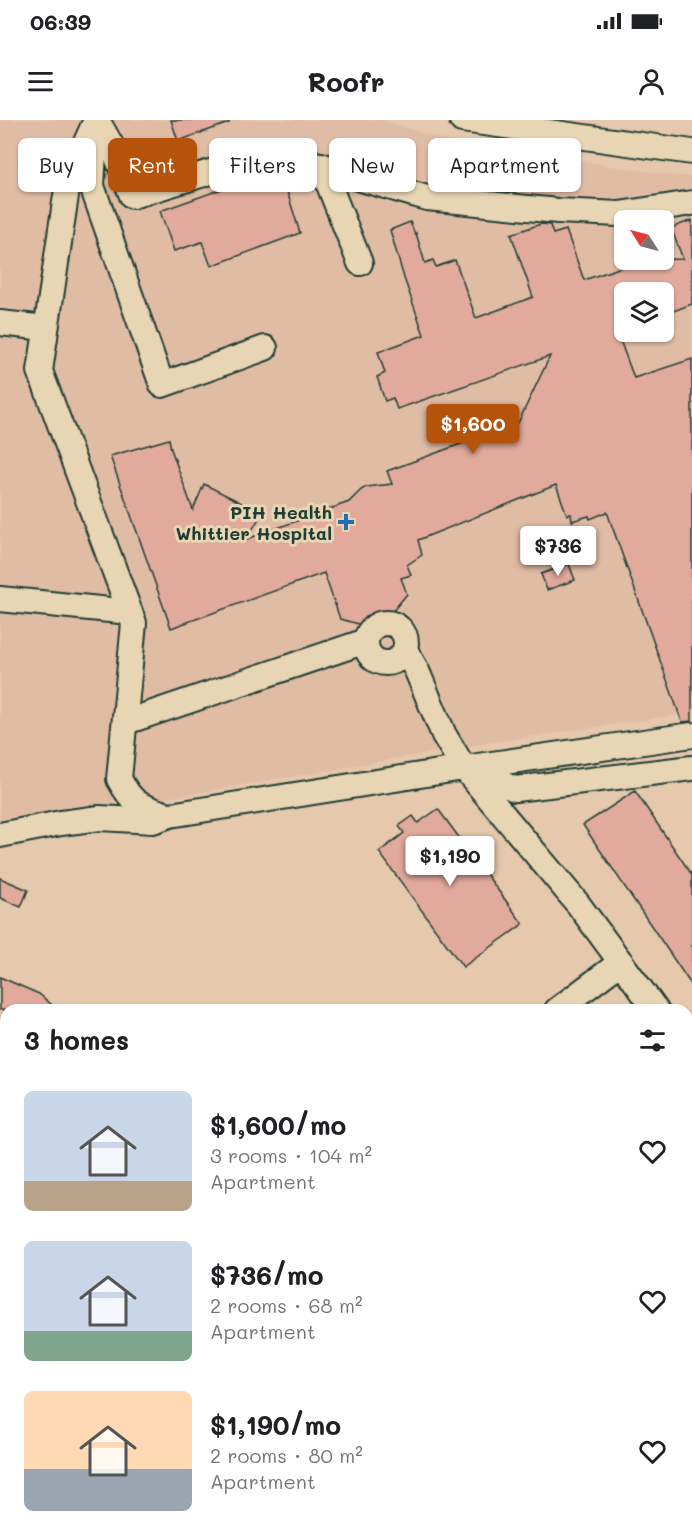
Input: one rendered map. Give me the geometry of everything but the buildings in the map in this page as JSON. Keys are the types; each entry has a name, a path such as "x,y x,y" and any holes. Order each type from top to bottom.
{"street":[{"path":"96,120 115,152 132,196 267,155 321,165 428,198 558,211 619,214 692,203"},
{"path":"96,120 68,182 40,371 134,623 119,779 128,795 142,807 170,815"},
{"path":"96,120 92,186 162,385 265,348"},
{"path":"462,120 692,152"},
{"path":"321,165 360,263"},
{"path":"0,323 46,328"},
{"path":"0,598 130,612"},
{"path":"126,722 366,641 371,629 383,622 396,625 405,636 407,643 405,649 417,671 444,735 465,768 578,904 652,1004"},
{"path":"550,755 584,742 692,723"},
{"path":"0,835 89,819 153,821 170,815 692,735"},
{"path":"465,768 515,789 692,768"},
{"path":"565,1004 621,962"}],"shaded area":[{"name":"PIH Health Whittier Hospital","path":"0,120 381,120 438,138 428,138 428,192 581,192 581,161 692,177 692,713 499,741 69,815 0,831"}],"place":[{"name":"PIH Health Whittier Hospital","path":"346,522"}]}
